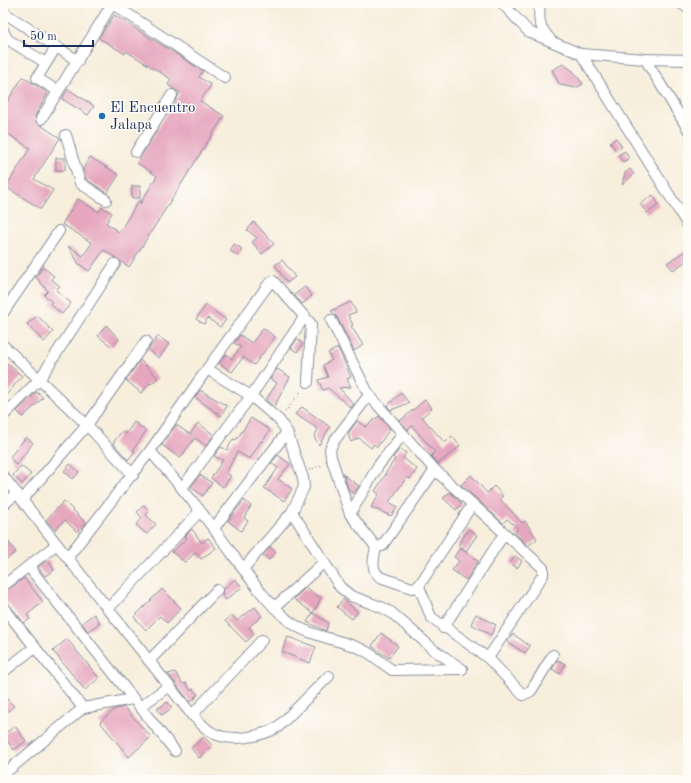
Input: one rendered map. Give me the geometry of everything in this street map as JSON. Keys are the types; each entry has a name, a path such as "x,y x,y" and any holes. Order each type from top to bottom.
{"street":[{"path":"41,119 112,3 225,78"},
{"path":"502,3 529,32 551,40 581,54 645,59 688,60"},
{"path":"540,3 539,14 541,29 551,40"},
{"path":"680,3 688,8"},
{"path":"46,63 7,39 3,30 4,13 78,60"},
{"path":"56,47 37,78 58,92"},
{"path":"581,54 688,225"},
{"path":"645,59 688,129"},
{"path":"136,152 172,95"},
{"path":"66,135 80,183 106,200"},
{"path":"3,313 59,231"},
{"path":"3,416 39,380 115,264"},
{"path":"68,557 133,475 270,282 273,281 276,284 311,324 308,382"},
{"path":"182,488 251,396 305,316"},
{"path":"331,320 369,395 435,470 543,568 543,575 488,658"},
{"path":"3,505 20,497 87,425 146,341"},
{"path":"3,345 87,425 133,475"},
{"path":"207,369 251,396 279,420 287,432 304,486 292,512 243,569"},
{"path":"369,395 334,441 330,449 332,462 350,514 376,547 373,565 375,573 380,577 412,588 418,587 472,505"},
{"path":"214,528 287,432"},
{"path":"350,514 378,466 403,434"},
{"path":"150,451 200,510 243,569 275,607 290,622 323,638 361,648 392,670 462,669 434,650 392,613 381,607 351,596 340,588 292,512"},
{"path":"376,547 382,546 435,470"},
{"path":"3,476 192,715 211,732 224,736 236,737 269,733 278,727 330,676"},
{"path":"108,608 200,510"},
{"path":"443,628 504,534"},
{"path":"3,586 57,544"},
{"path":"275,607 323,563"},
{"path":"29,567 175,751"},
{"path":"418,587 431,617 443,628 488,658 523,695 531,691 553,655"},
{"path":"149,660 217,590"},
{"path":"3,607 83,708"},
{"path":"192,715 262,640"},
{"path":"3,672 35,647"},
{"path":"3,775 83,708 136,703 169,686"}],"path":[{"path":"279,420 308,382"},
{"path":"301,473 332,462"}],"building":[{"path":"114,15 203,71 199,77 211,85 200,101 224,116 129,267 104,250 89,271 79,264 68,246 83,256 92,243 62,224 78,199 99,212 102,207 112,213 106,223 119,232 140,199 140,204 157,176 137,163 180,93 168,85 171,79 126,51 125,54 99,38"},
{"path":"563,64 573,71 583,84 576,88 560,85 552,70"},
{"path":"23,77 48,93 35,116 36,122 60,138 34,179 53,190 41,209 6,187 30,148 3,131 3,108"},
{"path":"68,89 94,106 88,115 62,99"},
{"path":"616,138 622,147 616,151 610,142"},
{"path":"625,151 629,158 623,162 618,155"},
{"path":"90,157 119,175 107,193 86,179 83,169"},
{"path":"56,158 65,158 65,170 56,170"},
{"path":"630,169 634,174 622,185 625,173"},
{"path":"132,186 140,186 140,198 132,198"},
{"path":"653,195 659,205 647,213 640,204"},
{"path":"254,222 274,244 262,254 252,242 257,238 247,230"},
{"path":"234,244 242,249 238,256 230,251"},
{"path":"688,249 688,260 673,270 667,263"},
{"path":"282,260 295,277 287,283 275,265"},
{"path":"43,267 54,276 51,279 60,286 56,290 71,303 62,314 50,304 52,302 44,295 48,291 36,277"},
{"path":"305,287 312,296 302,304 294,295"},
{"path":"351,302 356,312 348,315 353,325 351,326 363,345 354,351 337,317 331,311"},
{"path":"206,305 226,320 220,327 208,318 204,324 196,319"},
{"path":"38,316 53,332 44,342 27,324"},
{"path":"106,325 119,339 112,347 98,336"},
{"path":"263,328 275,337 254,365 243,357 232,372 219,363 226,354 232,359 241,347 234,343 240,335 252,343"},
{"path":"158,336 169,344 159,358 148,350"},
{"path":"297,339 303,344 297,352 291,348"},
{"path":"338,348 351,377 347,379 351,387 339,388 354,404 351,408 328,388 323,390 318,380 328,377 323,365 332,360 328,353"},
{"path":"3,360 22,376 3,399"},
{"path":"140,360 158,378 151,384 150,383 141,393 126,380"},
{"path":"277,369 290,377 274,407 266,400 277,383 270,379"},
{"path":"200,390 227,406 221,416 195,397"},
{"path":"37,392 43,398 23,417 17,411"},
{"path":"401,393 409,403 391,410 387,406"},
{"path":"425,400 432,408 422,417 445,443 452,436 460,446 438,464 431,456 435,452 412,426 408,430 400,421"},
{"path":"302,407 330,427 319,445 314,437 318,429 295,414"},
{"path":"379,416 390,429 377,447 374,444 371,448 359,438 351,442 349,432 357,421 365,427"},
{"path":"251,418 270,430 250,459 237,452 226,473 231,476 223,487 211,478 223,460 214,456 221,447 227,450 233,439 236,440"},
{"path":"134,422 146,431 133,450 135,451 128,460 113,443 122,431 126,434"},
{"path":"198,423 214,435 206,446 195,438 180,458 162,445 176,425 190,434"},
{"path":"26,437 33,443 16,465 10,457"},
{"path":"400,449 406,453 403,458 417,469 410,479 407,477 389,502 398,507 391,516 371,507 379,494 375,491 395,459 393,457"},
{"path":"278,455 290,464 278,479 292,489 284,501 264,488 278,468 271,463"},
{"path":"70,464 79,472 73,479 64,471"},
{"path":"21,466 31,474 22,484 13,475"},
{"path":"200,475 212,483 203,496 191,487"},
{"path":"344,475 359,486 353,494 348,488"},
{"path":"471,475 487,493 494,486 503,496 500,499 522,523 525,521 537,539 528,546 515,533 518,528 507,519 503,523 461,485"},
{"path":"450,492 462,504 456,510 443,498"},
{"path":"244,500 251,506 244,518 248,521 241,531 228,521"},
{"path":"64,501 86,523 77,532 65,520 55,530 46,520"},
{"path":"144,505 149,511 146,515 156,524 147,534 136,525 142,518 137,512"},
{"path":"192,529 202,543 208,538 216,548 201,559 196,552 185,562 172,552 187,538 185,536"},
{"path":"469,529 477,535 466,551 458,545"},
{"path":"3,535 16,552 3,562"},
{"path":"270,547 276,552 269,560 263,555"},
{"path":"460,548 478,561 466,580 452,570 459,561 454,557"},
{"path":"515,556 522,561 517,568 510,563"},
{"path":"48,560 54,570 45,576 38,567"},
{"path":"24,578 43,602 27,615 30,619 24,623 8,603 3,601 3,593"},
{"path":"235,579 242,587 226,600 222,595 223,590"},
{"path":"305,588 321,598 313,613 294,599"},
{"path":"162,589 181,608 167,623 160,616 146,630 134,617"},
{"path":"343,599 358,612 352,619 337,607"},
{"path":"255,607 262,616 249,627 254,634 246,642 225,621 232,615 237,621"},
{"path":"313,613 328,623 326,631 307,622"},
{"path":"94,614 100,623 88,631 82,623"},
{"path":"476,614 496,625 491,635 471,624"},
{"path":"381,633 398,646 389,658 372,646"},
{"path":"513,634 530,646 525,653 507,642"},
{"path":"288,637 316,647 310,663 282,652"},
{"path":"67,639 99,678 85,690 53,651"},
{"path":"558,660 565,664 560,674 552,669"},
{"path":"175,672 183,684 186,683 191,691 193,689 198,695 190,702 168,674"},
{"path":"3,695 14,706 7,712 3,708"},
{"path":"168,702 172,708 162,715 157,709"},
{"path":"124,707 151,737 129,757 100,722 115,709"},
{"path":"15,726 26,741 14,750 3,735"},
{"path":"204,737 213,746 199,758 191,748"}],"place":[{"name":"El Encuentro Jalapa","path":"102,116"}]}
